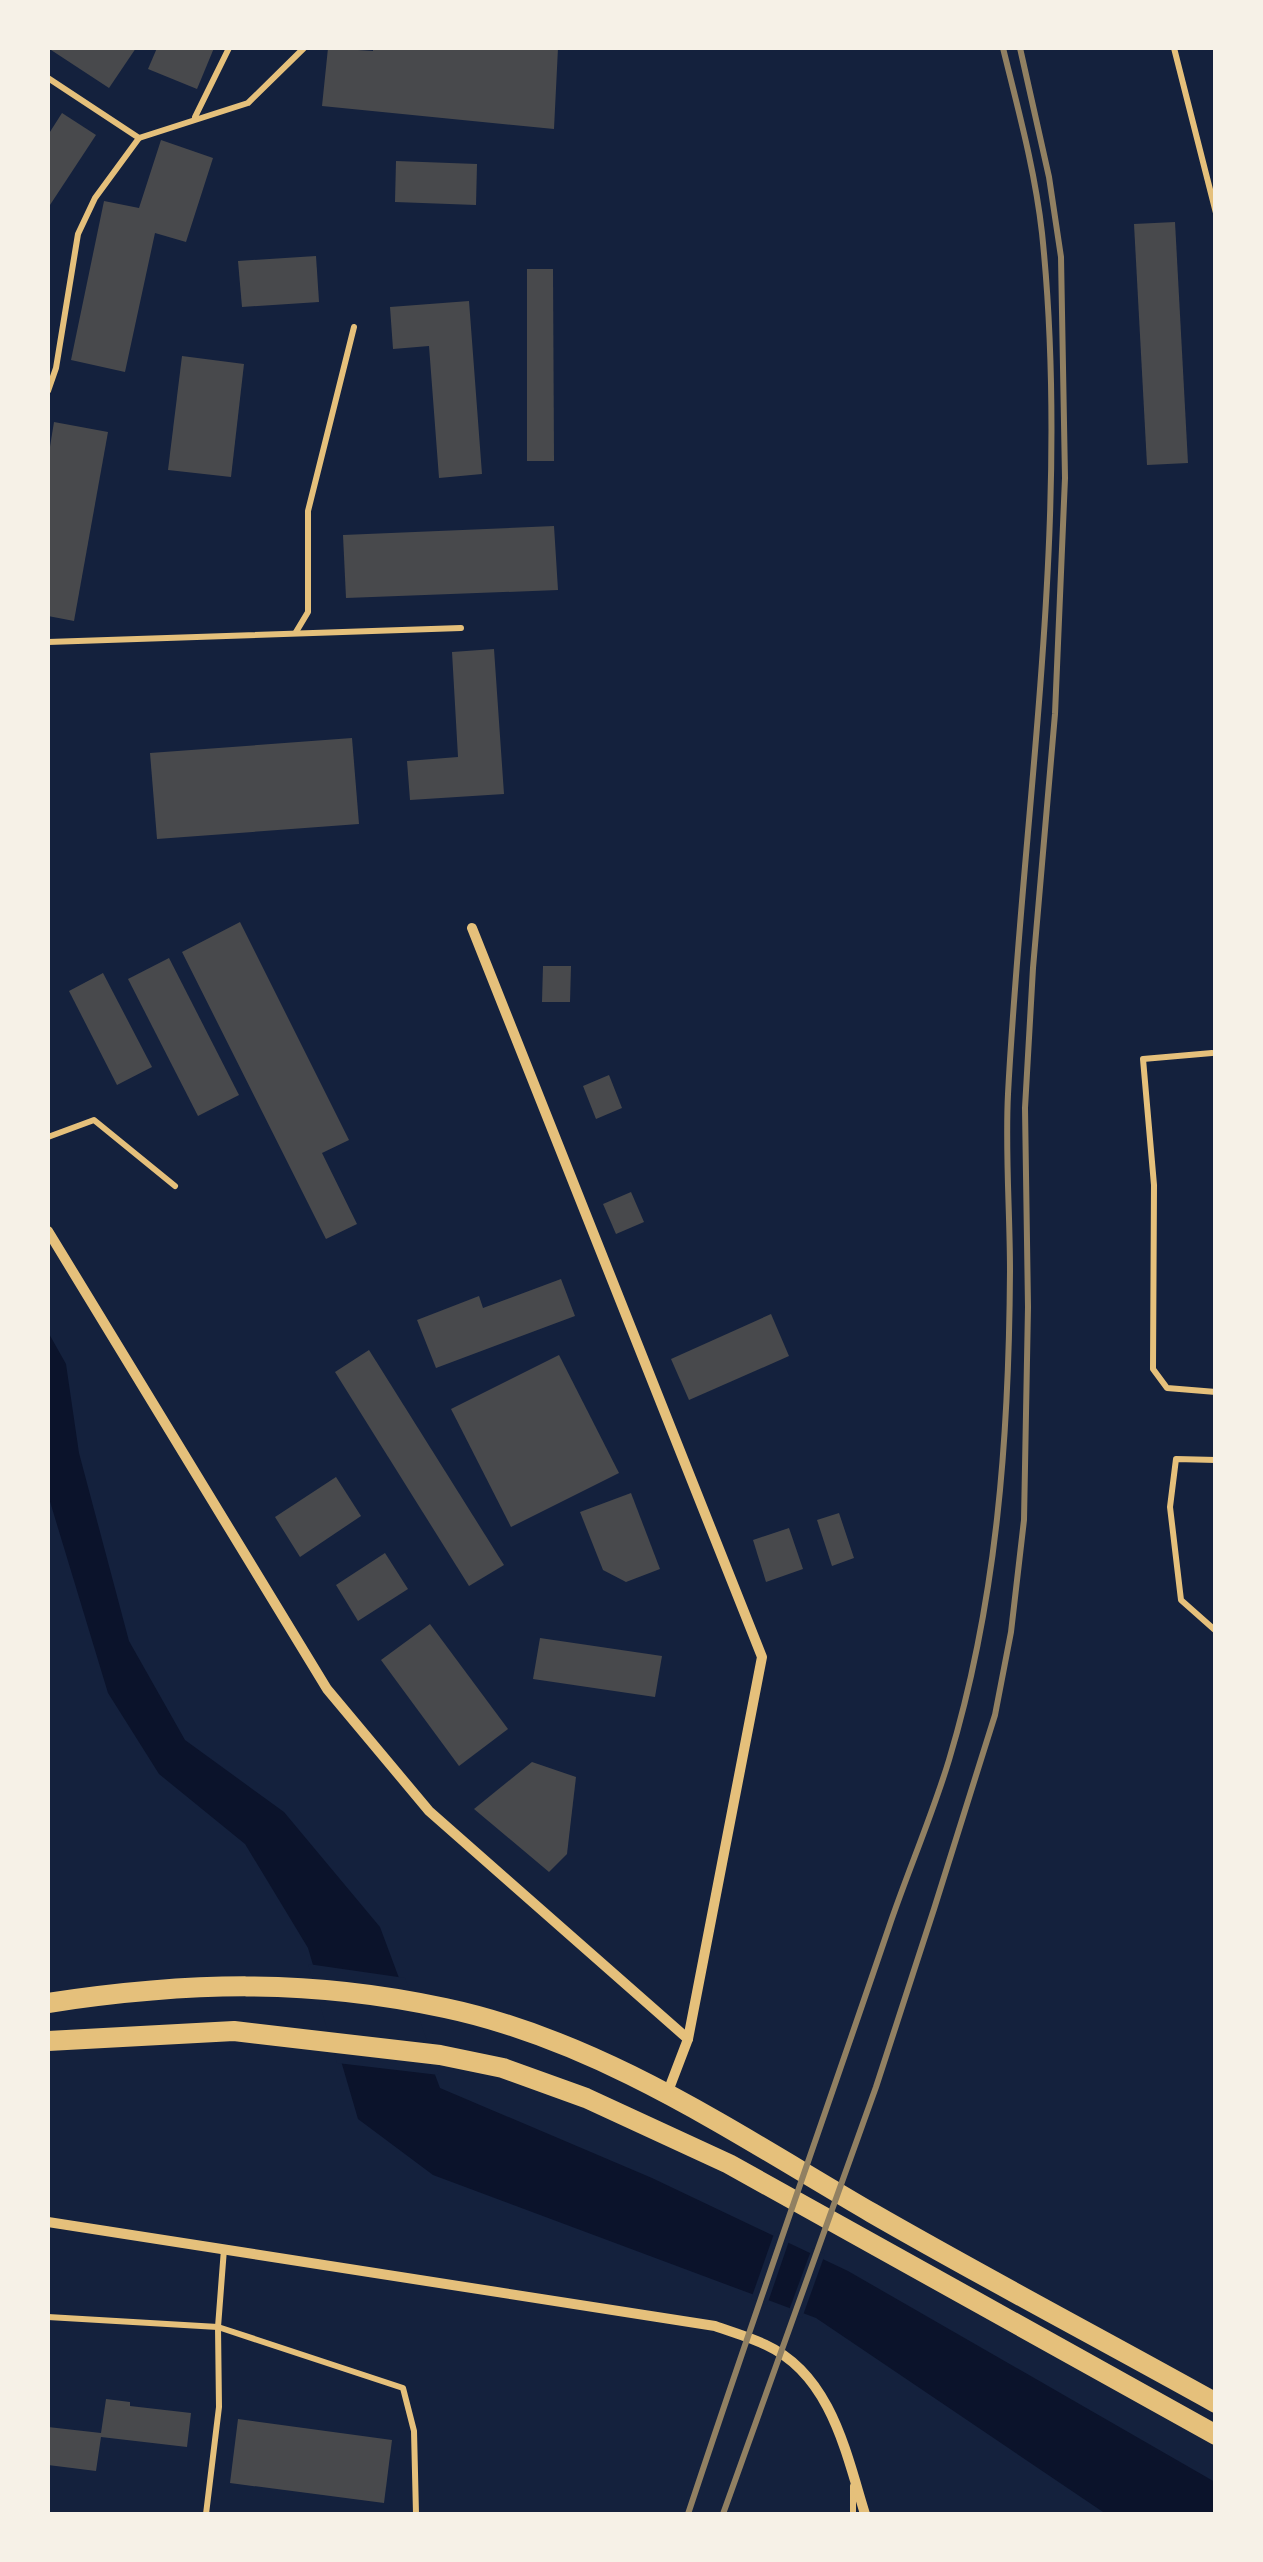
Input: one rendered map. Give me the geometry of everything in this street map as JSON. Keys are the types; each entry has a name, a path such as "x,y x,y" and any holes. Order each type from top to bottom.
{"highway":[{"path":"48,2002 124,1991 239,1984 298,1986 446,2008 525,2031 590,2056 667,2094 877,2216 1216,2403"},
{"path":"48,2041 234,2031 440,2055 503,2068 663,2131 875,2244 1216,2435"}],"street":[{"path":"472,928 762,1657 688,2039 667,2094"},
{"path":"48,1231 327,1689 429,1811 688,2039"},
{"path":"48,2222 715,2326 768,2345 795,2364 814,2385 834,2418 866,2514"}],"lane":[{"path":"194,118 229,48"},
{"path":"48,391 56,368 78,234 94,198 139,138 248,102 304,48"},
{"path":"1174,48 1216,213"},
{"path":"48,78 139,138"},
{"path":"296,633 308,612 308,512 354,327"},
{"path":"48,642 461,628"},
{"path":"1212,1052 1143,1059 1154,1185 1153,1370 1167,1388 1216,1392"},
{"path":"48,1138 94,1120 175,1186"},
{"path":"1216,1460 1176,1460 1170,1507 1181,1600 1216,1631"},
{"path":"206,2514 219,2408 218,2327 224,2248"},
{"path":"48,2317 218,2327 403,2388 414,2431 416,2514"},
{"path":"852,2514 854,2477"}],"water":[{"path":"48,1332 66,1364 79,1453 129,1641 185,1740 284,1812 380,1927 440,2088 652,2178 848,2271 1215,2482 1215,2514 1106,2514 816,2318 433,2175 358,2119 308,1948 245,1844 159,1774 108,1693 48,1495"}],"pier":[{"path":"308,1964 405,1978 439,2075 337,2063"},
{"path":"775,2231 790,2238 767,2305 751,2299"},
{"path":"812,2248 825,2254 802,2318 788,2313"}],"building":[{"path":"48,48 136,48 109,88"},
{"path":"157,48 214,48 197,89 148,69"},
{"path":"328,48 558,48 554,129 322,106"},
{"path":"62,113 96,135 48,208 48,135"},
{"path":"161,140 213,158 186,242 155,233 125,372 71,360 104,201 139,208"},
{"path":"396,161 477,164 476,205 395,202"},
{"path":"1175,222 1188,463 1147,465 1134,224"},
{"path":"316,256 319,302 242,307 238,261"},
{"path":"527,269 553,269 554,461 527,461"},
{"path":"469,301 482,474 439,478 429,346 393,349 390,307"},
{"path":"182,356 244,364 231,477 168,470"},
{"path":"54,422 108,432 74,621 48,616 48,459"},
{"path":"554,526 558,590 346,598 343,535"},
{"path":"494,649 504,794 410,800 407,761 458,757 452,652"},
{"path":"352,738 359,824 157,839 150,753"},
{"path":"240,922 349,1140 322,1153 357,1224 326,1239 182,952"},
{"path":"169,958 239,1095 198,1116 128,979"},
{"path":"543,966 571,966 570,1002 542,1002"},
{"path":"103,973 152,1067 117,1085 69,991"},
{"path":"609,1075 622,1108 596,1119 583,1086"},
{"path":"631,1192 644,1222 616,1234 603,1204"},
{"path":"561,1279 575,1316 436,1368 417,1320 479,1296 483,1308"},
{"path":"771,1314 789,1356 689,1400 671,1359"},
{"path":"369,1350 504,1565 469,1586 335,1372"},
{"path":"559,1355 619,1473 511,1527 451,1409"},
{"path":"336,1477 361,1516 300,1557 275,1517"},
{"path":"631,1493 660,1569 626,1582 603,1570 580,1512"},
{"path":"839,1513 854,1558 832,1566 817,1520"},
{"path":"789,1528 803,1569 766,1582 753,1540"},
{"path":"385,1553 408,1589 358,1621 336,1585"},
{"path":"430,1624 508,1729 459,1766 381,1660"},
{"path":"540,1638 662,1656 655,1697 533,1679"},
{"path":"532,1762 576,1777 567,1854 549,1872 474,1809"},
{"path":"106,2399 130,2402 130,2406 191,2413 187,2447 101,2437 96,2471 48,2465 48,2427 101,2433"},
{"path":"238,2419 392,2440 384,2503 230,2483"}],"railway":[{"path":"688,2514 949,1760 979,1640 997,1518 1009,1333 1008,1094 1042,664 1051,448 1050,341 1042,233 1031,163 1003,48"},
{"path":"723,2514 876,2087 995,1715 1011,1632 1024,1520 1028,1307 1025,1108 1055,714 1065,478 1061,257 1049,177 1020,48"}]}
